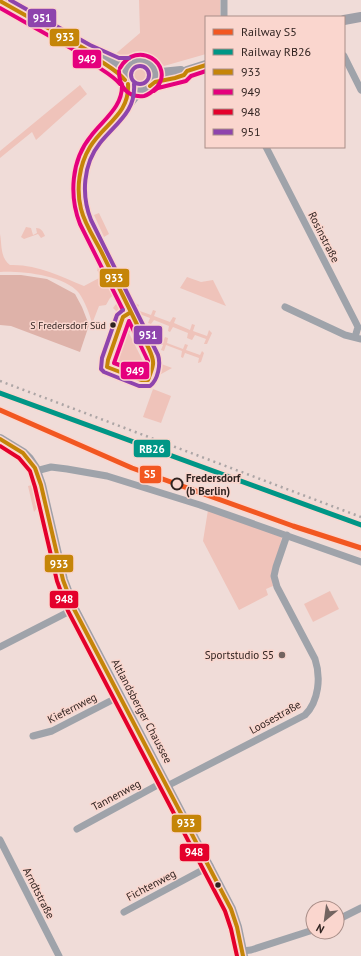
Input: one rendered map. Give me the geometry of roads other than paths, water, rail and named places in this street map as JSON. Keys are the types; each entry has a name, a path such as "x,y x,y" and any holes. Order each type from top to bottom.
{"main road":[{"path":"0,1 87,50 118,64 129,64"},
{"path":"345,20 361,17"},
{"path":"87,50 98,61 119,73 126,82 135,89 148,87 155,82 184,75 187,71"},
{"path":"126,82 125,71 129,64 134,61 142,60 161,73 184,70 187,71 205,65"},
{"path":"148,87 155,76 153,68"},
{"name":"Altlandsberger Chaussee","path":"0,440 23,453 29,459 36,471 41,485 63,580 74,609 210,866 231,909 237,927 242,954"}],"street":[{"path":"224,0 224,16"},
{"path":"345,58 361,90"},
{"path":"108,127 117,117 126,100 129,92 126,82"},
{"path":"148,87 136,96 126,112 96,138 86,154 81,176 80,203 86,220 154,362"},
{"name":"Rosinstraße","path":"267,148 356,321 358,327 358,338"},
{"path":"286,306 345,335 358,338"},
{"path":"36,471 51,467 107,476 200,505 361,562"},
{"name":"Loosestraße","path":"166,784 305,716 313,704 319,679 315,659 277,587 274,576 287,535"},
{"path":"0,647 74,609"},
{"name":"Kiefernweg","path":"33,736 52,731 120,696"},
{"name":"Tannenweg","path":"77,829 166,784"},
{"name":"Arndtstraße","path":"0,840 59,956"},
{"name":"Fichtenweg","path":"124,912 210,866"},
{"path":"345,916 361,908"},
{"path":"242,954 305,933"}],"railway":[{"path":"0,381 361,517"}],"rail line":[{"name":"RB26","path":"0,393 361,525"},
{"name":"S5","path":"0,410 132,468 293,526 361,548"}],"place":[{"name":"S Fredersdorf Süd","path":"113,325"},
{"name":"Fredersdorf (b Berlin)","path":"177,484"},
{"name":"Sportstudio S5","path":"282,655"}]}
